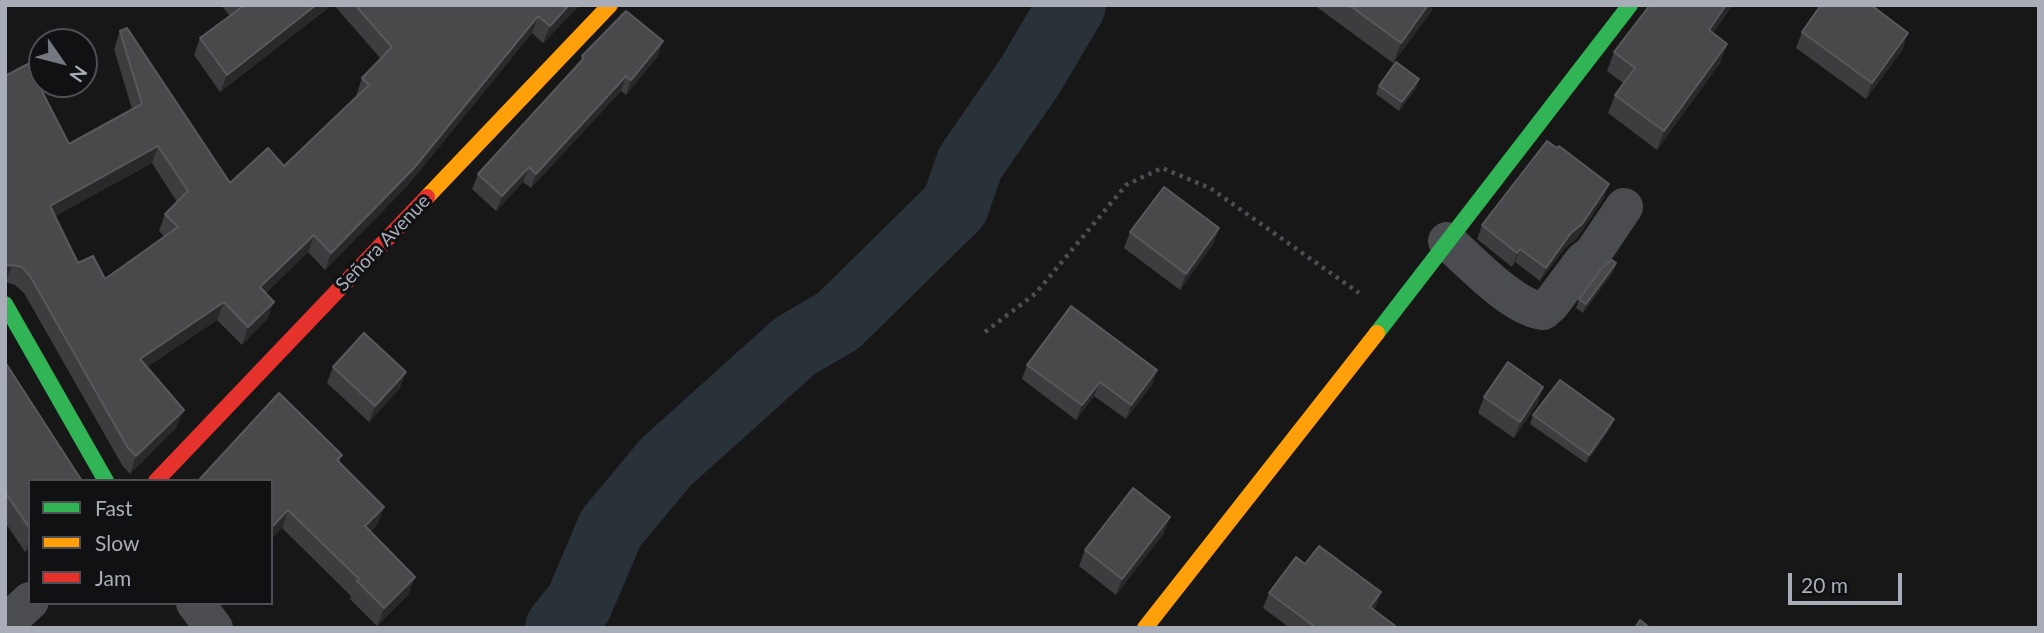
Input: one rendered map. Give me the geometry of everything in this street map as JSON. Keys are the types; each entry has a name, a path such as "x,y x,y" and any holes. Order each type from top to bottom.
{"street":[{"name":"Señora Avenue","path":"158,479 610,5"},
{"path":"1145,628 1630,5"},
{"path":"1447,241 1517,302 1544,311 1592,253 1624,207"},
{"path":"5,304 105,479"},
{"path":"5,624 28,603"},
{"path":"197,605 214,628"}],"path":[{"path":"985,332 1036,293 1126,185 1162,169 1210,188 1391,315"}],"building":[{"path":"241,5 316,5 227,75 200,38 242,7"},
{"path":"355,5 569,5 550,26 538,16 414,168 331,253 314,235 260,287 274,302 248,327 224,302 140,359 184,410 136,456 128,448 30,276 22,267 5,266 5,76 28,64 28,98 45,98 69,144 142,104 120,31 127,28 230,183 268,148 284,166 369,85 362,78 392,47","holes":["158,146 188,191 165,214 178,227 105,279 93,256 78,263 50,206"]},
{"path":"1349,5 1428,5 1401,43"},
{"path":"1650,5 1726,5 1709,30 1727,44 1664,131 1615,95 1635,68 1614,52"},
{"path":"1821,5 1871,5 1908,33 1872,83 1802,32"},
{"path":"626,11 663,41 631,80 626,76 536,174 529,167 502,196 478,174 584,58 582,56"},
{"path":"1396,62 1419,79 1402,102 1379,86"},
{"path":"1547,141 1557,148 1559,146 1609,184 1582,224 1570,234 1546,268 1520,249 1517,253 1482,225"},
{"path":"1164,187 1219,228 1186,274 1130,232"},
{"path":"1612,260 1616,263 1586,304 1579,299 1602,268"},
{"path":"1071,306 1157,370 1131,405 1100,382 1082,405 1027,365"},
{"path":"364,333 406,372 375,406 333,367"},
{"path":"5,362 81,479 28,479 28,526 5,492"},
{"path":"1508,362 1543,387 1520,422 1484,397"},
{"path":"1560,380 1614,419 1589,455 1533,415"},
{"path":"279,393 342,455 337,460 384,507 365,526 415,577 384,608 357,581 359,579 288,510 273,526 273,479 200,479"},
{"path":"1133,488 1170,517 1122,579 1085,550"},
{"path":"1319,546 1381,592 1370,607 1398,628 1313,628 1314,626 1269,593 1296,557 1305,564"},
{"path":"1640,620 1650,628 1635,628"}],"waterway":[{"path":"559,628 579,603 611,528 666,462 795,346 838,321 955,206 970,163 1030,76 1072,5"}],"traffic: fast":[{"path":"1377,333 1630,5"},
{"path":"5,304 105,479"}],"traffic: slow":[{"path":"427,197 610,5"},
{"path":"1145,628 1377,333"}],"traffic: jam":[{"path":"158,479 427,197"}]}
